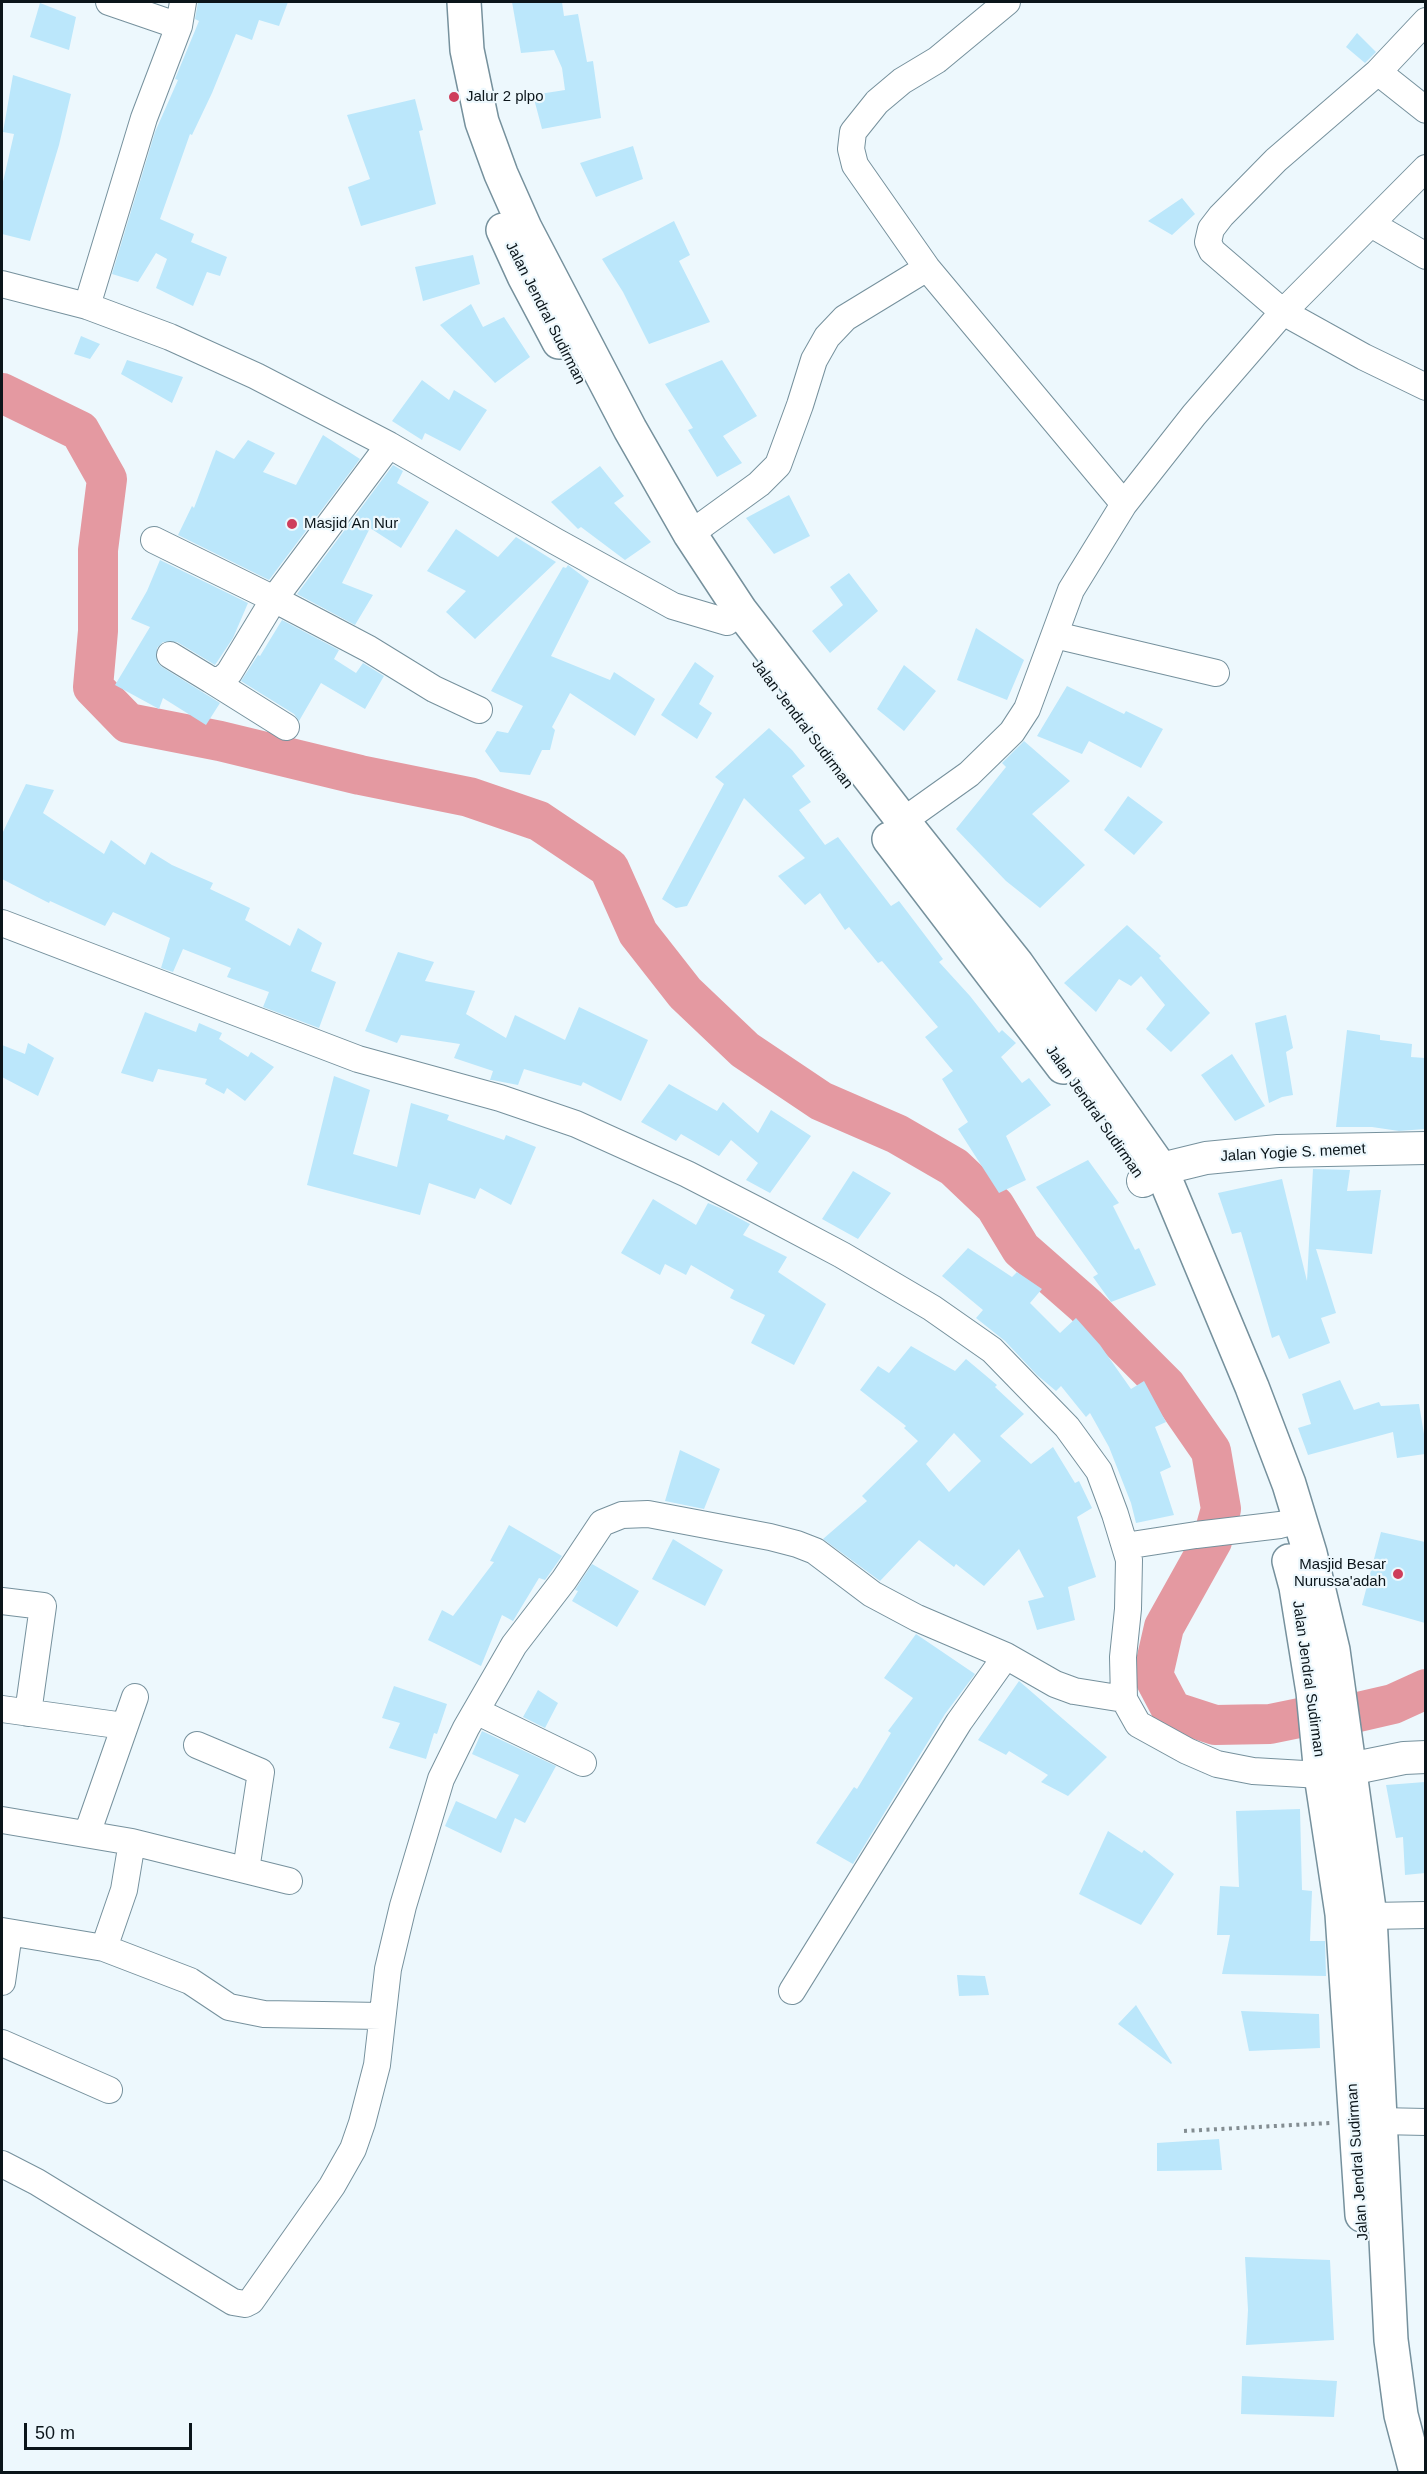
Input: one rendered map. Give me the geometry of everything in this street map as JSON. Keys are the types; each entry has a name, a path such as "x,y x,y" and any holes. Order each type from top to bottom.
{"highway":[{"name":"Jalan Jendral Sudirman","path":"443,2 447,52 456,104 472,161 524,276 622,460 690,572 733,616 903,821 1017,964 1152,1175 1252,1387 1289,1484 1290,1523 1310,1552 1330,1640 1325,1692 1356,1919 1367,2121 1374,2384 1394,2472"},
{"name":"Jalan Jendral Sudirman","path":"464,2 467,50 482,122 501,174 525,228 630,429 690,534 758,669 1055,1056 1152,1175"},
{"name":"Jalan Jendral Sudirman","path":"1367,2121 1401,2415 1416,2472"}],"street":[{"path":"87,306 144,118 181,14 109,2"},
{"path":"1007,2 937,60 902,81 877,102 853,132 851,149 855,165 927,268 1124,504"},
{"path":"1425,21 1378,72 1276,160 1221,216 1211,229 1208,242 1212,251 1282,312 1425,387"},
{"path":"1378,72 1425,111"},
{"path":"903,821 969,774 1012,732 1027,709 1071,590 1124,504 1194,415 1282,312 1425,168"},
{"path":"1371,224 1425,256"},
{"path":"690,534 759,484 778,465 814,360 827,337 845,318 927,268"},
{"path":"2,284 87,306 170,337 235,366 389,445 655,597 673,606 733,616"},
{"path":"211,680 221,680 230,673 274,599 389,445"},
{"path":"154,540 274,599 434,688 479,710"},
{"path":"1055,635 1216,672"},
{"path":"170,655 286,727"},
{"path":"2,923 358,1059 500,1098 576,1124 687,1174 842,1255 932,1308 992,1350 1067,1427 1099,1471 1125,1546 1129,1570 1123,1657 1124,1699 1138,1724 1187,1751 1217,1764 1253,1771 1333,1757 1425,1757"},
{"name":"Jalan Yogie S. memet","path":"1152,1175 1206,1158 1278,1151 1425,1148"},
{"path":"2,2164 37,2182 233,2302 245,2304 251,2301 332,2186 353,2149 377,2065 388,1969 403,1906 441,1779 514,1645 564,1580 602,1523 622,1515 648,1514 796,1544 815,1551 872,1594 917,1618 1006,1656 1055,1684 1074,1691 1124,1699"},
{"path":"1125,1546 1196,1534 1290,1523"},
{"path":"2,1601 43,1606 28,1713"},
{"path":"792,1991 959,1722 1006,1656"},
{"path":"87,1834 135,1697"},
{"path":"2,1709 124,1726"},
{"path":"476,1711 583,1763"},
{"path":"197,1745 261,1772 246,1870"},
{"path":"2,1820 132,1842 289,1881"},
{"path":"104,1948 124,1890 132,1842"},
{"path":"1356,1919 1425,1915"},
{"path":"2,1982 5,1932 104,1948 190,1981 229,2007 264,2014 381,2016"},
{"path":"2,2043 109,2090"},
{"path":"1367,2121 1425,2122"}],"path":[{"path":"1184,2131 1257,2129 1367,2121"}],"building":[{"path":"198,2 288,2 279,26 259,20 252,40 236,34 212,93 192,135 190,134 160,219 194,234 191,242 227,257 220,276 207,272 193,306 156,288 167,259 156,253 138,282 112,274 155,132 178,80 175,79 199,21 195,19"},
{"path":"512,2 562,2 564,16 578,14 587,62 593,61 601,118 542,129 533,95 565,90 562,68 554,50 521,53"},
{"path":"40,3 76,17 69,50 30,37"},
{"path":"1357,33 1376,52 1365,63 1346,47"},
{"path":"13,75 71,94 59,145 30,241 2,234 2,186 14,134 3,132"},
{"path":"415,99 423,130 419,131 436,204 361,226 348,187 370,179 347,115"},
{"path":"633,146 643,179 596,197 580,163"},
{"path":"1182,198 1195,214 1172,235 1148,221"},
{"path":"674,221 690,255 679,261 710,322 649,344 623,292 602,259"},
{"path":"473,255 480,284 423,301 415,267"},
{"path":"471,304 483,327 504,317 530,357 495,383 440,325"},
{"path":"81,336 100,344 90,359 74,354"},
{"path":"127,360 183,377 172,403 121,374"},
{"path":"722,360 757,416 723,436 742,463 717,477 688,430 693,428 665,384"},
{"path":"422,380 449,400 454,390 487,410 460,451 425,433 422,440 392,421"},
{"path":"323,435 360,459 269,580 178,535 192,506 194,508 216,450 234,459 248,440 275,453 263,472 296,485"},
{"path":"393,465 403,471 397,483 429,502 401,548 370,528 342,583 373,595 355,625 297,594"},
{"path":"600,466 624,496 614,503 651,542 625,560 581,527 578,529 551,502"},
{"path":"789,495 810,536 774,554 746,518"},
{"path":"456,529 498,557 516,537 556,562 475,639 446,612 466,591 427,571"},
{"path":"160,560 248,603 233,638 215,665 177,642 163,642 157,648 157,662 162,667 220,703 206,725 163,698 159,709 115,685 150,627 131,619 147,591"},
{"path":"568,565 589,581 551,656 610,680 614,672 655,699 635,736 570,693 552,727 555,730 550,750 542,750 530,775 500,772 485,751 497,731 508,733 523,706 491,691 563,567 566,568"},
{"path":"849,573 878,611 830,653 812,631 843,605 830,587"},
{"path":"282,620 339,650 334,659 356,673 363,663 384,676 365,709 321,683 299,721 294,714 241,681 258,655 260,656"},
{"path":"976,628 1024,660 1007,700 957,680"},
{"path":"695,662 714,676 699,704 712,713 697,739 661,715"},
{"path":"904,665 936,691 904,731 877,709"},
{"path":"1067,686 1124,714 1126,711 1163,729 1141,768 1089,741 1082,754 1037,736"},
{"path":"769,728 805,766 792,776 811,802 799,810 825,845 838,837 891,906 899,901 943,959 939,962 999,1033 1002,1030 1016,1043 1001,1057 1022,1083 1029,1078 1051,1105 1006,1136 1026,1180 999,1193 958,1129 968,1122 942,1079 953,1071 925,1037 938,1027 882,961 878,963 849,927 845,930 820,893 805,905 778,876 805,858 744,798 687,906 676,908 662,899 724,784 715,777"},
{"path":"1024,741 1070,781 1032,814 1085,865 1040,908 1006,881 956,829 1006,767 1002,763"},
{"path":"26,784 54,790 43,813 104,854 111,840 145,865 151,852 172,865 213,883 210,889 250,908 245,920 290,946 298,928 322,943 311,971 336,982 319,1028 263,1007 269,992 227,977 231,968 183,949 173,972 161,968 170,938 113,912 105,926 50,901 49,903 2,879 2,834"},
{"path":"1128,796 1163,822 1134,855 1104,830"},
{"path":"1127,925 1161,956 1159,958 1210,1013 1171,1052 1146,1029 1165,1005 1141,976 1131,986 1119,979 1096,1012 1064,983"},
{"path":"398,952 434,962 425,981 475,991 466,1014 506,1038 515,1015 565,1040 579,1007 648,1040 621,1101 583,1082 581,1086 524,1069 518,1085 490,1080 493,1071 454,1058 460,1044 401,1035 397,1043 365,1031"},
{"path":"145,1012 196,1032 199,1023 222,1033 219,1039 248,1057 251,1052 274,1067 245,1101 227,1088 224,1094 205,1084 207,1079 158,1069 153,1082 121,1073"},
{"path":"1286,1015 1293,1048 1286,1052 1293,1095 1269,1103 1255,1023"},
{"path":"1347,1030 1380,1035 1380,1040 1412,1044 1411,1057 1425,1058 1425,1129 1399,1131 1372,1127 1336,1127"},
{"path":"28,1043 54,1058 38,1096 2,1077 2,1045 25,1054"},
{"path":"1232,1054 1265,1106 1235,1121 1201,1075"},
{"path":"334,1076 370,1090 353,1154 397,1167 411,1103 449,1115 447,1120 504,1140 506,1135 536,1147 511,1205 480,1188 475,1199 429,1183 420,1215 307,1185"},
{"path":"669,1084 717,1111 723,1102 758,1133 771,1110 811,1136 770,1193 746,1180 758,1163 731,1140 719,1156 681,1134 676,1141 641,1122"},
{"path":"1088,1160 1119,1203 1113,1206 1135,1250 1139,1248 1156,1285 1111,1302 1093,1277 1098,1274 1036,1187"},
{"path":"1313,1169 1350,1170 1347,1191 1381,1190 1372,1254 1316,1249 1336,1313 1321,1318 1330,1343 1289,1359 1279,1335 1272,1338 1241,1232 1232,1234 1218,1193 1282,1179 1307,1281"},
{"path":"853,1171 891,1193 858,1239 822,1219"},
{"path":"653,1199 696,1225 708,1203 720,1208 750,1224 743,1235 787,1257 778,1272 826,1304 794,1365 751,1343 765,1315 730,1298 734,1290 691,1265 686,1275 665,1264 660,1275 621,1253"},
{"path":"968,1248 1012,1277 1017,1272 1042,1289 1030,1303 1060,1333 1076,1318 1100,1345 1131,1389 1144,1381 1166,1422 1155,1427 1171,1467 1160,1472 1174,1515 1136,1523 1131,1503 1109,1447 1090,1413 1086,1417 1061,1386 1056,1391 1037,1375 1005,1341 976,1318 983,1310 942,1276"},
{"path":"911,1346 955,1371 966,1359 997,1385 995,1387 1024,1414 1000,1436 1031,1464 1053,1447 1075,1483 1079,1481 1092,1508 1077,1517 1096,1577 1068,1587 1075,1620 1037,1630 1028,1601 1044,1597 1019,1549 984,1586 956,1564 954,1567 919,1540 880,1581 823,1539 867,1501 862,1496 918,1441 904,1428 906,1426 860,1390 878,1366 889,1373","holes":["954,1433 981,1461 949,1492 926,1464"]},
{"path":"1340,1380 1354,1410 1379,1402 1381,1406 1419,1404 1425,1454 1397,1458 1393,1432 1308,1455 1298,1428 1311,1424 1302,1394"},
{"path":"680,1450 720,1469 704,1509 665,1501"},
{"path":"509,1525 562,1556 545,1580 539,1578 513,1621 502,1615 481,1666 428,1640 442,1610 453,1616 494,1562 490,1561"},
{"name":"Masjid Besar Nurussa'adah","path":"1381,1532 1425,1542 1425,1623 1362,1605"},
{"path":"673,1539 723,1570 705,1606 652,1579"},
{"path":"592,1564 639,1591 617,1627 572,1601 578,1591 575,1590"},
{"path":"916,1634 975,1674 945,1714 853,1864 816,1843 854,1787 857,1789 891,1733 888,1731 913,1698 884,1678"},
{"path":"1019,1681 1107,1757 1068,1796 1041,1782 1048,1775 1009,1751 1006,1755 978,1740"},
{"path":"394,1686 447,1704 437,1734 434,1733 426,1759 389,1748 400,1723 382,1718"},
{"path":"538,1690 558,1703 545,1728 523,1717"},
{"path":"482,1731 556,1766 525,1823 515,1818 501,1853 445,1826 456,1801 496,1819 519,1775 472,1754"},
{"path":"1425,1782 1425,1873 1405,1875 1403,1837 1396,1838 1386,1785"},
{"path":"1300,1809 1302,1890 1312,1891 1310,1941 1325,1941 1326,1976 1222,1974 1230,1935 1217,1935 1220,1886 1239,1887 1236,1811"},
{"path":"1108,1831 1142,1853 1144,1850 1174,1874 1141,1925 1079,1894"},
{"path":"957,1975 985,1976 989,1995 959,1996"},
{"path":"1136,2005 1172,2063 1171,2064 1118,2024"},
{"path":"1241,2011 1319,2014 1320,2048 1249,2051"},
{"path":"1219,2139 1222,2170 1157,2171 1157,2143"},
{"path":"1245,2257 1330,2260 1334,2340 1246,2345 1248,2310"},
{"path":"1242,2376 1337,2381 1334,2417 1241,2414"}],"waterway":[{"path":"2,393 80,431 107,479 98,550 98,631 93,687 128,723 220,741 360,775 469,797 539,821 609,868 638,933 685,993 745,1050 821,1101 897,1134 954,1167 995,1206 1021,1249 1086,1306 1166,1386 1211,1451 1221,1509 1212,1541 1164,1627 1153,1675 1172,1711 1215,1725 1270,1724 1314,1715 1341,1716 1393,1704 1426,1689"}],"place":[{"name":"Jalur 2 plpo","path":"454,97"},
{"name":"Masjid An Nur","path":"292,524"},
{"name":"Masjid Besar Nurussa'adah","path":"1398,1574"}]}
